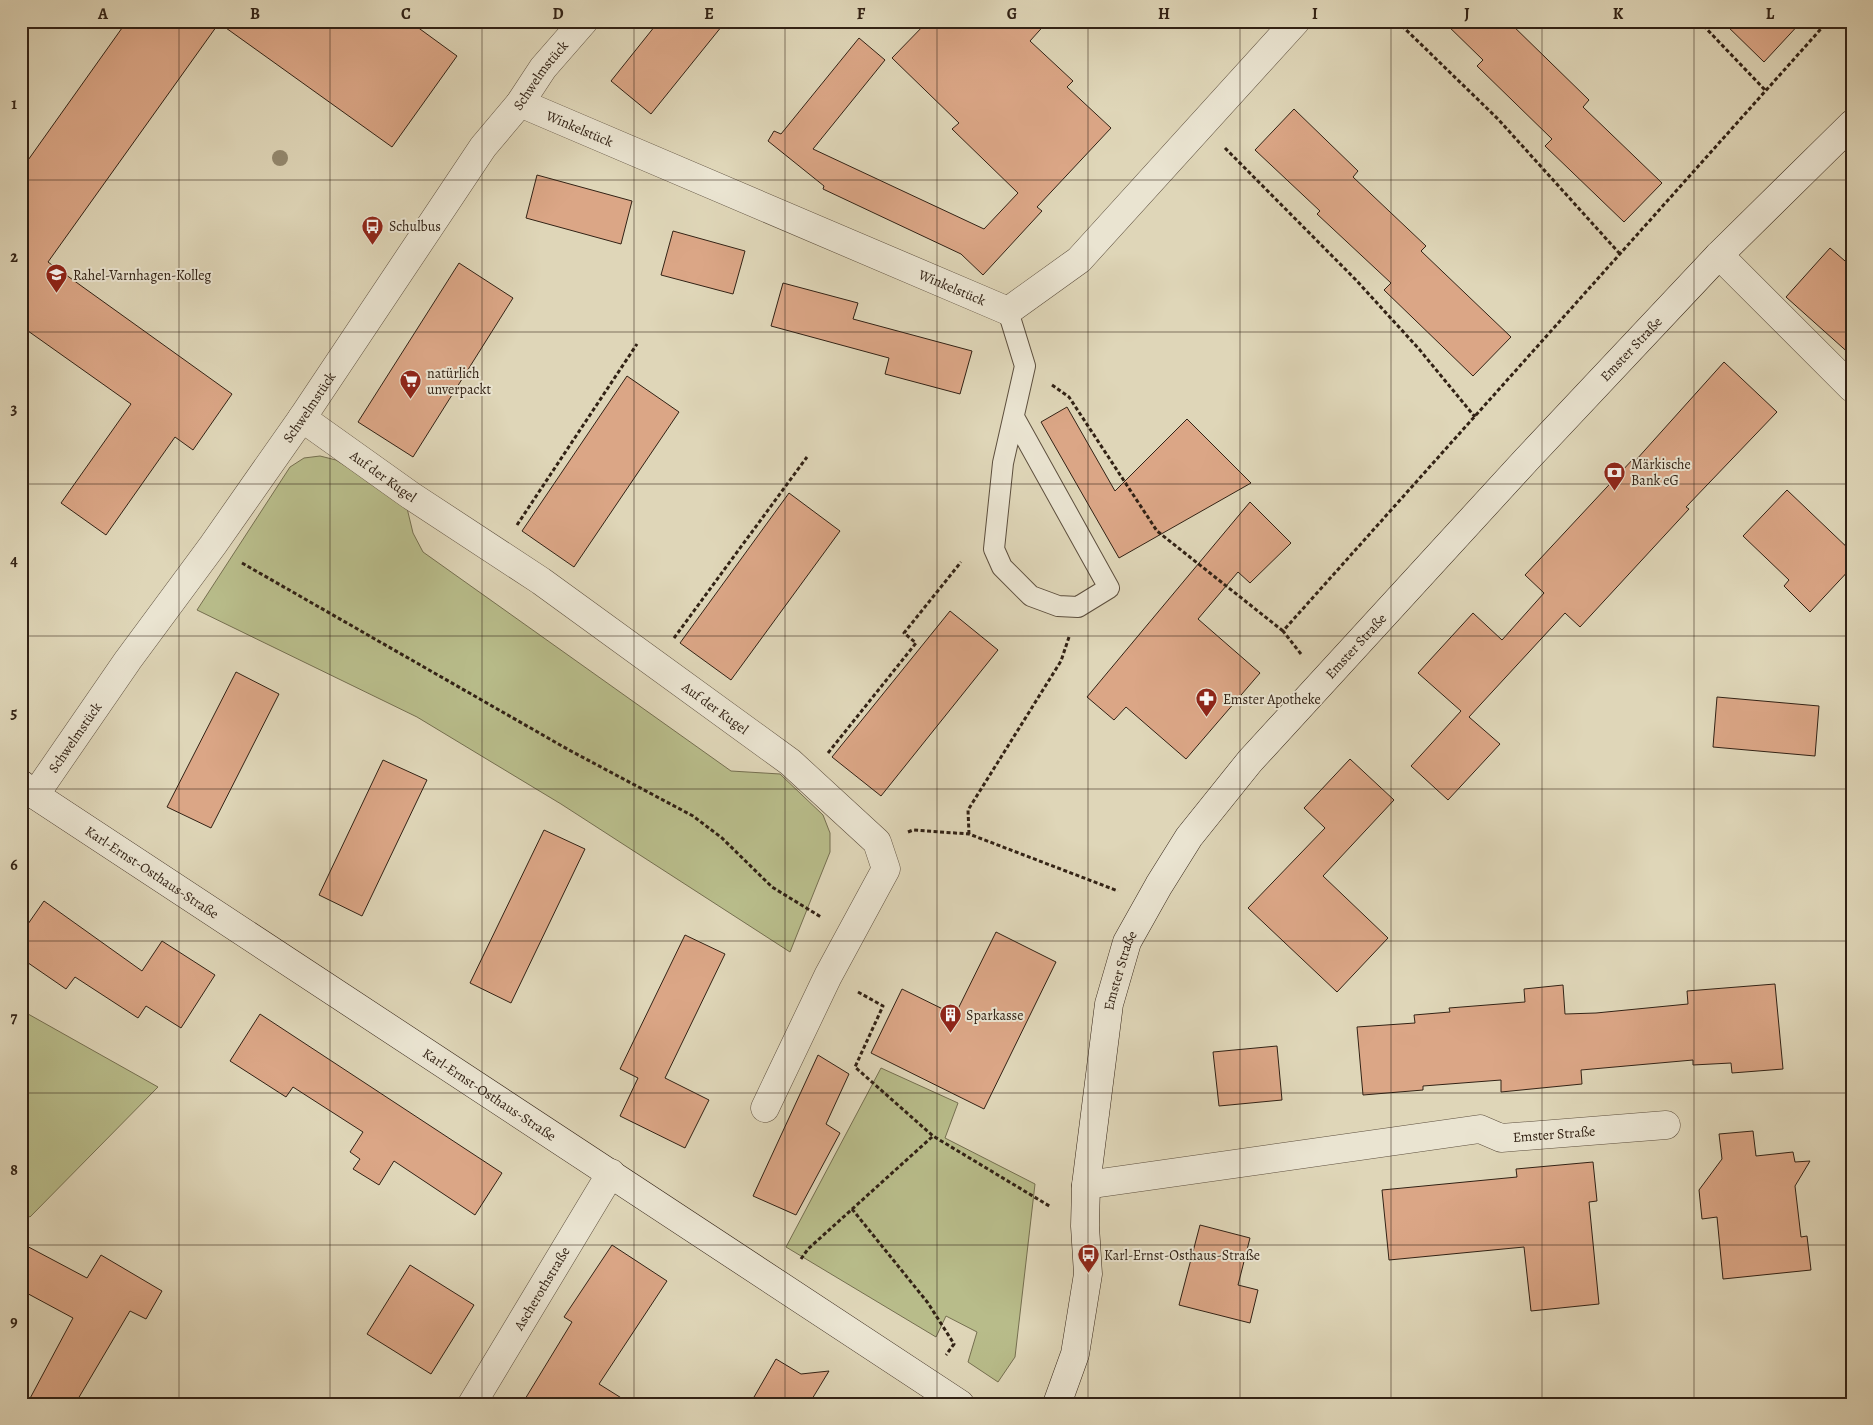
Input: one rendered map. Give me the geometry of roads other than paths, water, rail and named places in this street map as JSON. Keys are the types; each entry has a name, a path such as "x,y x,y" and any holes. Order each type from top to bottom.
{"street":[{"name":"Schwelmstück","path":"28,790 213,545 302,418 483,147 520,103 543,68 584,21"},
{"path":"1008,310 1079,260 1296,21"},
{"name":"Winkelstück","path":"520,103 1008,310"},
{"name":"Emster Straße","path":"1057,1404 1075,1354 1086,1283 1086,1185 1109,1004 1127,942 1149,902 1190,836 1250,761 1527,459 1719,255 1852,124"},
{"path":"1719,255 1852,388"},
{"name":"Auf der Kugel","path":"302,418 410,495 499,554 655,663 809,777 876,842 886,869 828,976 765,1108"},
{"name":"Karl-Ernst-Osthaus-Straße","path":"28,790 960,1404"},
{"name":"Emster Straße","path":"1086,1185 1480,1128 1501,1138 1666,1125"},
{"name":"Ascherothstraße","path":"472,1404 611,1173"}],"lane":[{"path":"1008,310 1025,366 1004,463 994,549 1002,566 1031,596 1058,606 1078,607 1109,588 1014,417"}],"place":[{"name":"Schulbus","path":"373,245"},
{"name":"Rahel-Varnhagen-Kolleg","path":"57,294"},
{"name":"natürlich unverpackt","path":"411,400"},
{"name":"Märkische Bank eG","path":"1615,491"},
{"name":"Emster Apotheke","path":"1207,718"},
{"name":"Sparkasse","path":"950,1034"},
{"name":"Karl-Ernst-Osthaus-Straße","path":"1088,1274"}]}
